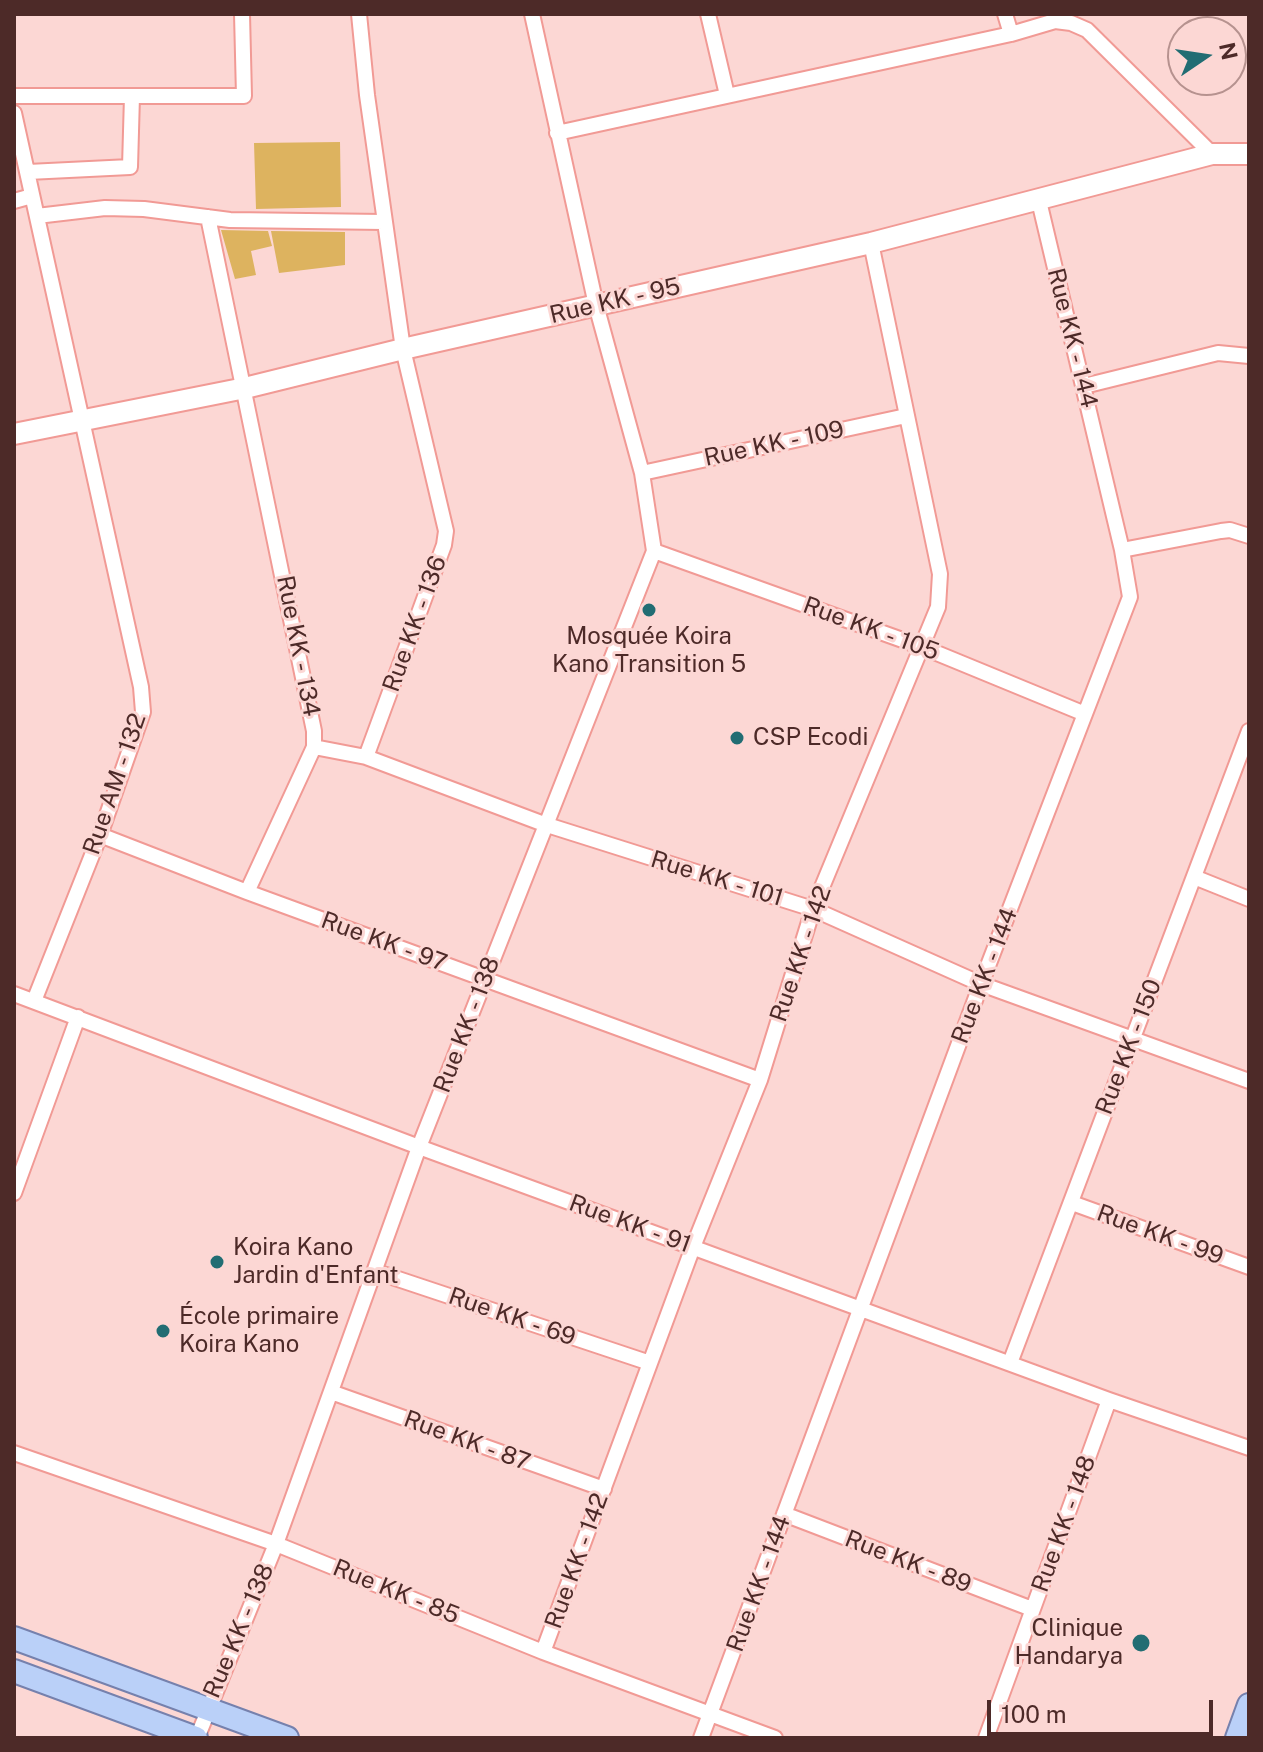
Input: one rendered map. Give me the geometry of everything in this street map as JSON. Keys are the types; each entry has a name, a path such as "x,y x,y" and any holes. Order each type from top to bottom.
{"main road":[{"path":"14,1638 287,1738"},
{"path":"14,1671 197,1738"},
{"path":"1237,1738 1249,1705"}],"street":[{"path":"14,96 244,96 242,14"},
{"name":"Rue KK - 136","path":"359,14 403,349 446,531 444,545 366,757"},
{"path":"532,14 596,305 642,473 654,551"},
{"path":"708,14 727,95"},
{"path":"1005,14 1011,34"},
{"path":"557,133 1011,34 1055,21 1071,23 1087,30 1212,154"},
{"path":"28,172 130,167 132,96"},
{"name":"Rue AM - 132","path":"14,113 141,687 143,712 100,835 34,1001"},
{"name":"Rue KK - 95","path":"14,434 245,388 871,243 1212,154 1249,154"},
{"path":"14,201 32,196"},
{"name":"Rue KK - 144","path":"701,1738 981,984 1130,597 1122,550 1039,201"},
{"path":"37,216 105,208 144,209 230,220 384,222"},
{"name":"Rue KK - 134","path":"208,217 313,716 314,747 247,892"},
{"name":"Rue KK - 142","path":"543,1652 693,1247 760,1080 813,909 938,607 940,574 871,243"},
{"path":"1084,386 1218,353 1249,356"},
{"name":"Rue KK - 109","path":"642,473 906,416"},
{"path":"1122,550 1230,530 1249,536"},
{"name":"Rue KK - 105","path":"654,551 922,647 1085,714"},
{"name":"Rue KK - 138","path":"197,1738 276,1544 419,1147 654,551"},
{"name":"Rue KK - 150","path":"1010,1363 1249,731"},
{"name":"Rue KK - 101","path":"314,747 366,757 544,824 813,909 981,984 1249,1081"},
{"name":"Rue KK - 97","path":"100,835 760,1080"},
{"path":"1194,877 1249,899"},
{"name":"Rue KK - 91","path":"14,994 419,1147 1109,1400 1249,1448"},
{"path":"14,1193 78,1017"},
{"name":"Rue KK - 99","path":"1072,1203 1249,1267"},
{"name":"Rue KK - 69","path":"374,1271 650,1363"},
{"name":"Rue KK - 87","path":"331,1392 604,1489"},
{"name":"Rue KK - 148","path":"986,1738 1109,1400"},
{"name":"Rue KK - 85","path":"14,1453 276,1544 543,1652 775,1738"},
{"name":"Rue KK - 89","path":"784,1514 1032,1609"}],"shaded area":[{"path":"340,142 341,207 256,209 254,143"},
{"path":"221,230 268,231 272,246 251,251 256,275 235,279"},
{"path":"271,231 345,232 345,265 279,273"}],"place":[{"name":"Mosquée Koira Kano Transition 5","path":"649,610"},
{"name":"CSP Ecodi","path":"737,738"},
{"name":"Koira Kano Jardin d'Enfant","path":"217,1262"},
{"name":"École primaire Koira Kano","path":"163,1331"},
{"name":"Clinique Handarya","path":"1141,1643"}]}
